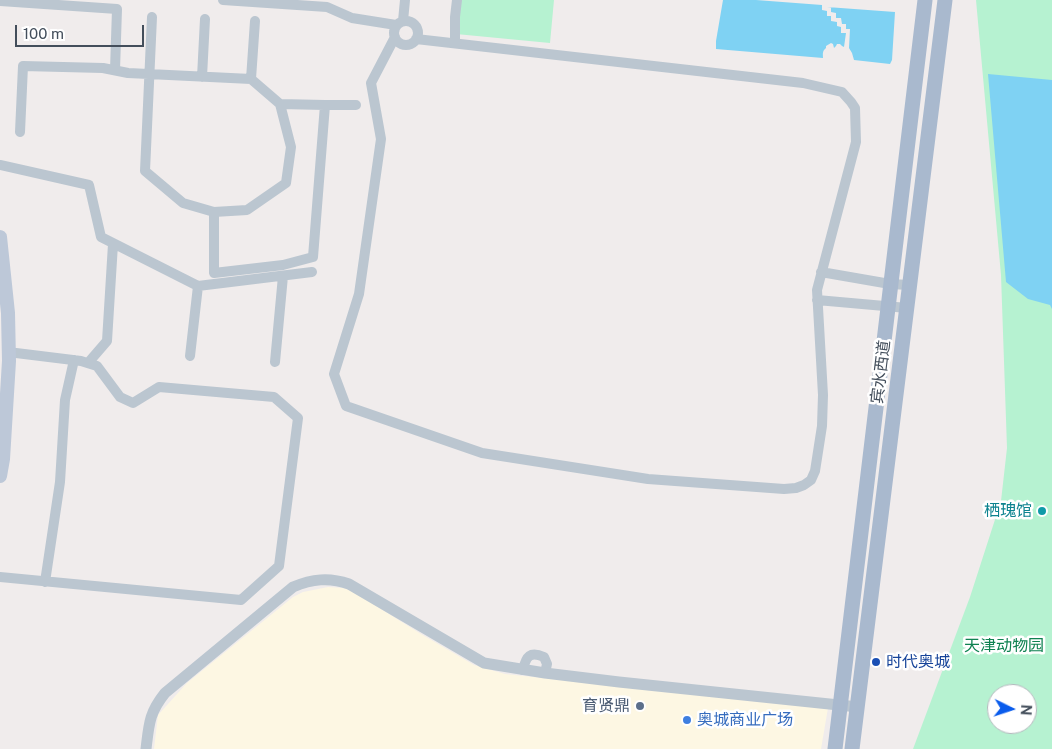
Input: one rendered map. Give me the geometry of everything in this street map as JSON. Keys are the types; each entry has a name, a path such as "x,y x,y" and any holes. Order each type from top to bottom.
{"main road":[{"name":"宾水西道","path":"835,749 925,0"},
{"name":"宾水西道","path":"852,749 945,0"},
{"path":"0,237 8,313 8,352 0,476"}],"street":[{"path":"224,0 327,7 352,18 400,23 411,22 417,27 418,31 414,42 407,45 399,43 395,37"},
{"path":"405,0 400,23 394,33 395,37 371,83 381,139 359,294 334,374 346,406 482,453 648,479 784,489 796,488 811,480 815,471 822,426 823,395 817,290 856,142 856,108 842,92 803,83 416,39"},
{"path":"455,43 457,0"},
{"path":"0,1 117,9 115,70"},
{"path":"20,132 23,66 103,68 128,74 150,74 251,79 280,104 291,147 286,183 247,210 214,212 183,203 144,171 150,74 152,18"},
{"path":"202,77 205,19"},
{"path":"251,79 255,21"},
{"path":"280,104 356,105"},
{"path":"214,212 214,273 284,265 313,257 325,105"},
{"path":"0,165 89,184 101,237 198,286 312,272"},
{"path":"88,363 107,341 114,244"},
{"path":"821,272 890,284 910,285"},
{"path":"275,362 283,276"},
{"path":"190,356 198,286"},
{"path":"817,300 907,308"},
{"path":"0,577 241,600 280,566 298,418 274,397 159,387 133,403 120,397 97,366 74,360 8,352"},
{"path":"45,582 60,482 65,400 74,360"},
{"path":"146,749 149,719 157,702 165,693 293,588 305,582 319,580 338,580 349,584 484,663 619,682 858,708"},
{"path":"524,670 525,661 530,655 538,654 544,657 547,664 545,673"}],"shaded area":[{"path":"328,587 352,591 474,665 505,674 828,708 821,749 154,749 158,715 187,683 293,597 303,592"}],"green space":[{"path":"459,0 554,0 550,43 456,34"},
{"name":"天津动物园","path":"976,0 1052,0 1052,749 913,749 970,597 1001,501 1007,448 1001,275"}],"water":[{"path":"723,0 756,0 822,5 822,10 827,11 827,16 831,16 831,21 837,22 837,26 841,27 841,33 846,33 844,47 837,44 834,48 831,43 823,51 823,58 716,49"},
{"path":"831,7 895,12 892,60 890,64 854,60 849,48 850,29 846,29 846,24 842,24 841,18 836,18 836,13 831,12"},
{"path":"988,74 1052,80 1052,309 1050,305 1028,299 1006,282"}],"place":[{"name":"栖瑰馆","path":"1042,511"},
{"name":"时代奥城","path":"876,662"},
{"name":"育贤鼎","path":"640,706"},
{"name":"奥城商业广场","path":"687,720"}]}
